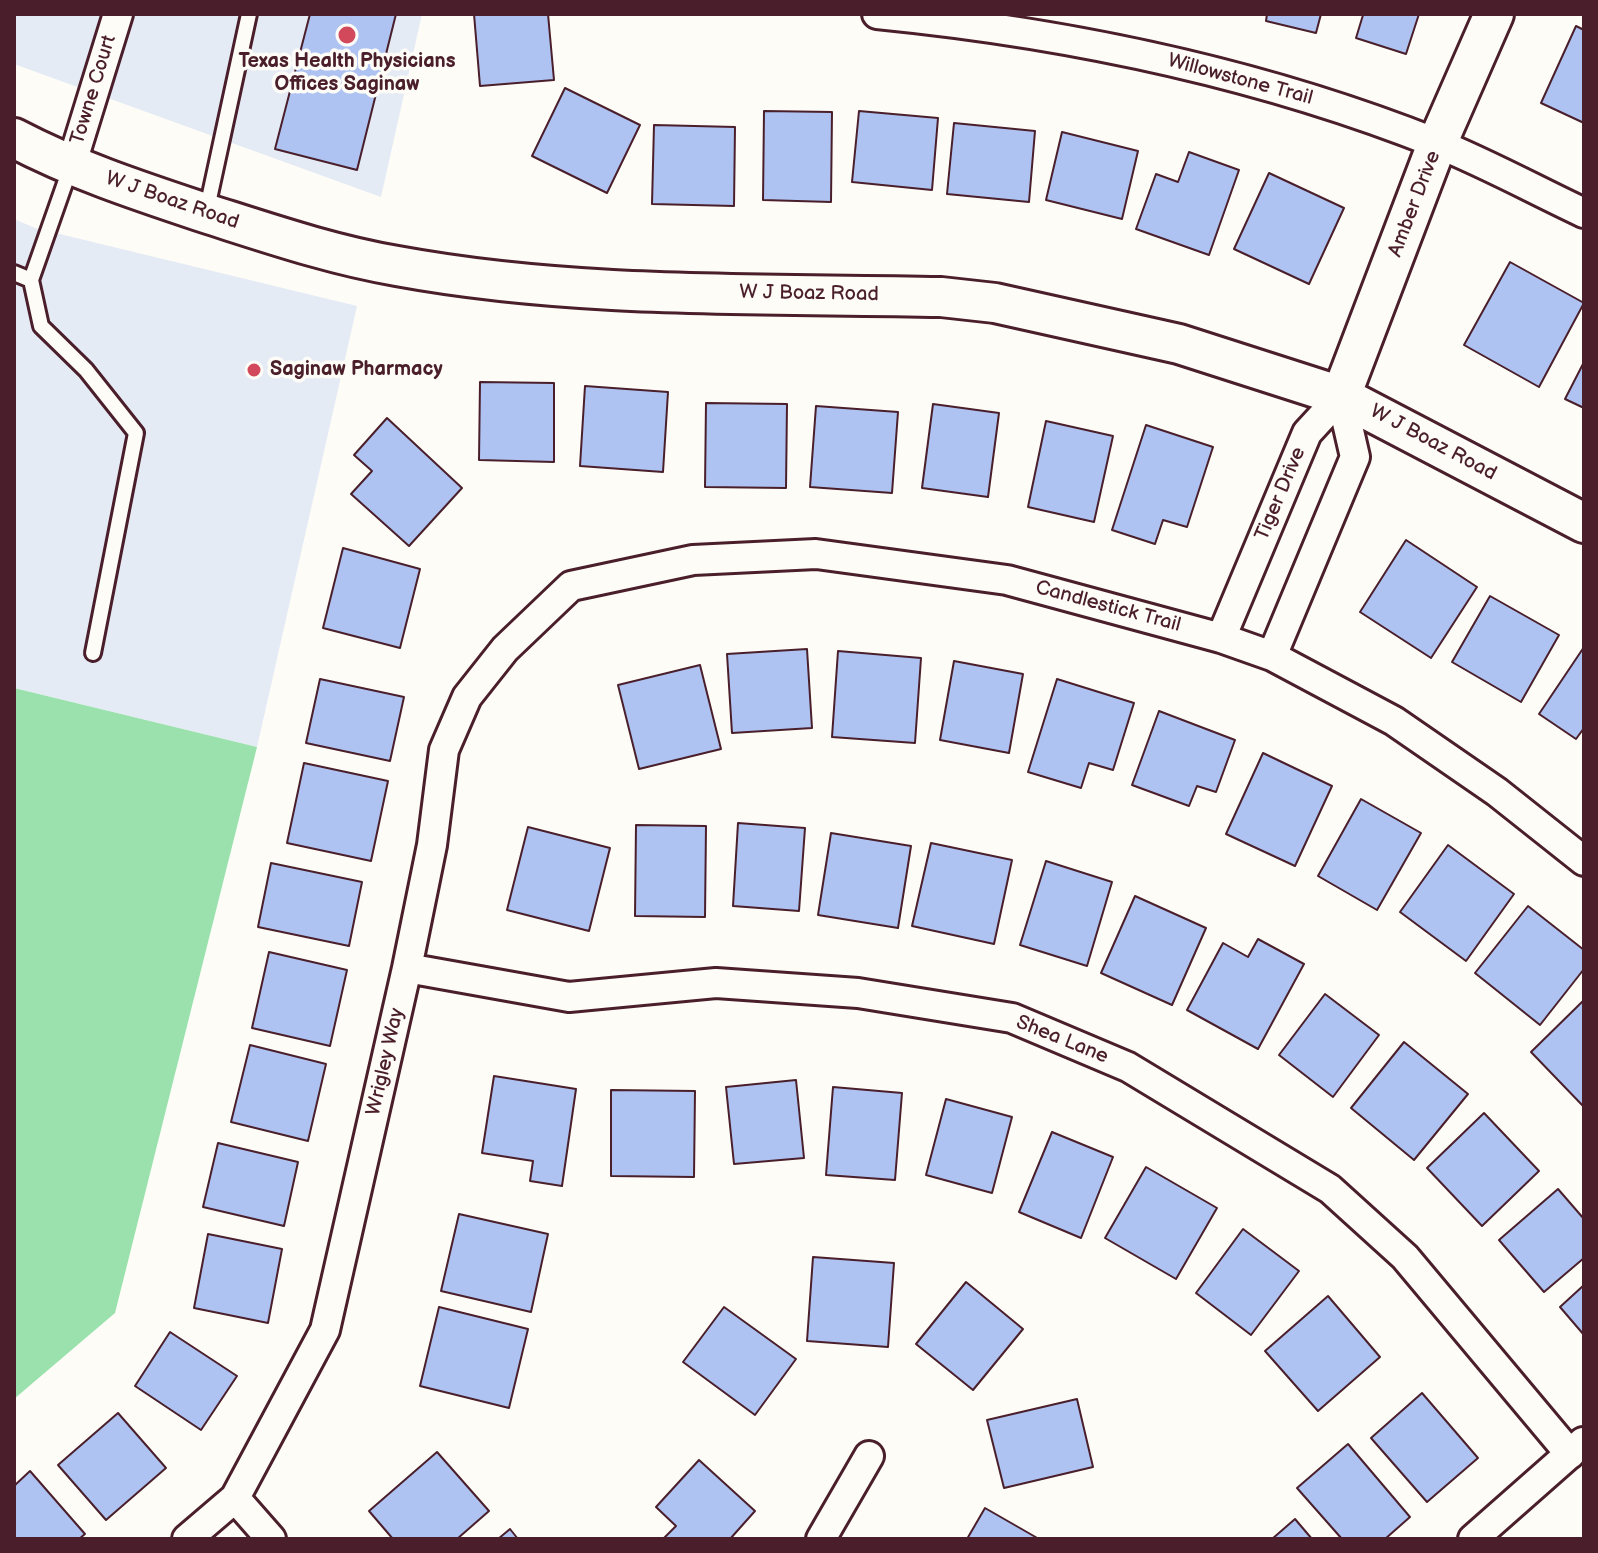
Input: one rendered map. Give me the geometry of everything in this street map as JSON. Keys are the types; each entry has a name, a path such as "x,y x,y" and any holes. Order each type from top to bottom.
{"main road":[{"name":"Amber Drive","path":"1341,396 1437,144 1494,14"},
{"name":"W J Boaz Road","path":"14,138 71,166 206,213 307,245 396,266 490,280 614,290 941,297 995,303 1179,344 1341,396 1584,523"}],"street":[{"name":"Towne Court","path":"71,166 118,14"},
{"name":"Willowstone Trail","path":"877,14 1019,31 1174,61 1255,82 1437,144 1584,213"},
{"name":"Tiger Drive","path":"1221,638 1307,433 1341,396"},
{"path":"1272,656 1355,457 1341,396"},
{"name":"Candlestick Trail","path":"571,586 693,560 816,554 1007,580 1221,638 1272,656 1394,721 1497,792 1584,861"},
{"name":"Wrigley Way","path":"187,1539 235,1498 325,1330 407,968 432,845 444,750 467,697 505,649 571,586"},
{"name":"Shea Lane","path":"407,968 569,997 716,983 858,993 1012,1018 1128,1067 1210,1113 1330,1189 1405,1257 1577,1448"},
{"path":"1473,1539 1577,1448"},
{"path":"821,1539 869,1456"},
{"path":"235,1498 271,1539"}],"lane":[{"path":"206,213 249,14"},
{"path":"71,166 31,280 41,326 86,370 136,433 93,653"},
{"path":"14,273 31,280"}],"shaded area":[{"path":"14,14 422,14 381,197 14,64"},
{"path":"14,219 35,228 357,306 257,747 14,688"}],"green space":[{"path":"14,688 257,747 115,1313 14,1399"}],"building":[{"path":"310,14 396,14 357,170 275,149"},
{"path":"474,14 548,14 554,80 480,86"},
{"path":"1267,14 1321,14 1316,33 1266,21"},
{"path":"1358,14 1419,14 1406,54 1356,38 1363,15"},
{"path":"1576,26 1584,30 1584,123 1541,103"},
{"path":"565,88 640,125 607,193 532,156"},
{"path":"764,111 832,112 831,202 763,200"},
{"path":"859,111 938,118 932,190 852,182"},
{"path":"954,123 1035,131 1029,202 947,194"},
{"path":"654,125 735,127 734,206 652,204"},
{"path":"1062,132 1138,151 1122,219 1046,200"},
{"path":"1189,152 1239,170 1209,255 1136,229 1156,174 1178,182"},
{"path":"1269,173 1344,208 1309,284 1234,249"},
{"path":"1510,262 1584,303 1539,387 1464,345"},
{"path":"1584,362 1584,408 1565,399"},
{"path":"480,382 554,383 554,462 479,460"},
{"path":"585,386 668,392 663,472 580,466"},
{"path":"706,403 787,404 786,488 705,487"},
{"path":"933,404 999,413 988,497 922,488"},
{"path":"816,406 898,412 892,493 810,487"},
{"path":"387,418 462,488 409,546 351,494 372,471 354,455"},
{"path":"1046,421 1113,436 1094,522 1028,507"},
{"path":"1146,425 1213,447 1187,527 1163,520 1155,544 1112,530"},
{"path":"1406,540 1477,587 1431,658 1360,612"},
{"path":"343,548 420,569 400,648 323,628"},
{"path":"1490,596 1559,635 1521,702 1452,662"},
{"path":"1584,647 1584,728 1576,739 1539,714"},
{"path":"807,649 812,728 732,733 727,654"},
{"path":"838,651 921,658 915,743 832,737"},
{"path":"954,661 1023,674 1009,753 940,740"},
{"path":"700,665 721,749 639,769 618,685"},
{"path":"320,679 404,697 390,761 306,743"},
{"path":"1057,679 1134,703 1113,770 1089,763 1081,788 1028,772"},
{"path":"1159,711 1235,740 1216,792 1197,786 1189,806 1132,785"},
{"path":"1263,753 1332,786 1295,866 1226,834"},
{"path":"304,763 388,781 371,861 287,843"},
{"path":"1361,799 1421,833 1377,910 1318,876"},
{"path":"738,823 805,828 799,911 733,906"},
{"path":"636,825 706,826 705,917 635,916"},
{"path":"528,827 610,848 589,931 507,910"},
{"path":"831,833 911,846 898,928 818,915"},
{"path":"931,843 1012,860 994,944 912,926"},
{"path":"1448,845 1514,894 1466,961 1400,912"},
{"path":"1046,861 1112,882 1087,966 1020,945"},
{"path":"271,863 362,882 349,946 258,927"},
{"path":"1135,896 1206,928 1172,1005 1101,973"},
{"path":"1528,906 1584,950 1584,969 1540,1025 1475,973"},
{"path":"1258,939 1304,964 1258,1049 1187,1010 1223,943 1248,957"},
{"path":"269,952 347,970 330,1046 252,1028"},
{"path":"1325,994 1379,1035 1333,1097 1279,1055"},
{"path":"1584,1000 1584,1107 1531,1052"},
{"path":"1404,1042 1468,1094 1414,1160 1351,1108"},
{"path":"250,1045 326,1064 308,1141 231,1122"},
{"path":"494,1076 576,1089 562,1186 530,1181 533,1161 482,1153"},
{"path":"796,1080 804,1158 734,1164 726,1087"},
{"path":"833,1087 902,1093 895,1180 826,1175"},
{"path":"611,1090 695,1091 694,1177 611,1176"},
{"path":"946,1099 1012,1117 992,1193 926,1175"},
{"path":"1484,1113 1539,1171 1482,1226 1427,1168"},
{"path":"1052,1132 1113,1157 1081,1238 1019,1212"},
{"path":"218,1143 298,1162 284,1226 203,1207"},
{"path":"1146,1167 1217,1208 1176,1279 1105,1238"},
{"path":"1558,1189 1584,1219 1584,1258 1544,1292 1499,1240"},
{"path":"459,1214 548,1234 531,1312 441,1291"},
{"path":"1243,1229 1299,1271 1251,1335 1196,1293"},
{"path":"208,1234 282,1249 268,1323 194,1308"},
{"path":"813,1257 894,1263 888,1347 807,1341"},
{"path":"966,1282 1023,1329 973,1390 916,1344"},
{"path":"1584,1285 1584,1335 1560,1307"},
{"path":"1328,1296 1380,1357 1318,1411 1265,1351"},
{"path":"439,1307 528,1329 509,1408 420,1386"},
{"path":"724,1307 796,1359 755,1415 683,1362"},
{"path":"170,1332 237,1376 201,1430 135,1386"},
{"path":"1422,1393 1478,1458 1427,1502 1371,1438"},
{"path":"1077,1399 1093,1467 1004,1488 987,1420"},
{"path":"118,1413 166,1468 106,1520 58,1465"},
{"path":"1348,1444 1410,1517 1385,1539 1342,1539 1297,1488"},
{"path":"437,1452 489,1511 457,1539 393,1539 369,1511"},
{"path":"699,1460 755,1511 730,1539 663,1539 676,1526 656,1507"},
{"path":"30,1471 85,1534 79,1539 14,1539 14,1486"},
{"path":"985,1508 1039,1539 967,1539"},
{"path":"1295,1519 1312,1539 1272,1539"},
{"path":"510,1529 518,1539 498,1539"}],"place":[{"name":"Texas Health Physicians Offices Saginaw","path":"347,35"},
{"name":"Saginaw Pharmacy","path":"254,370"}]}
